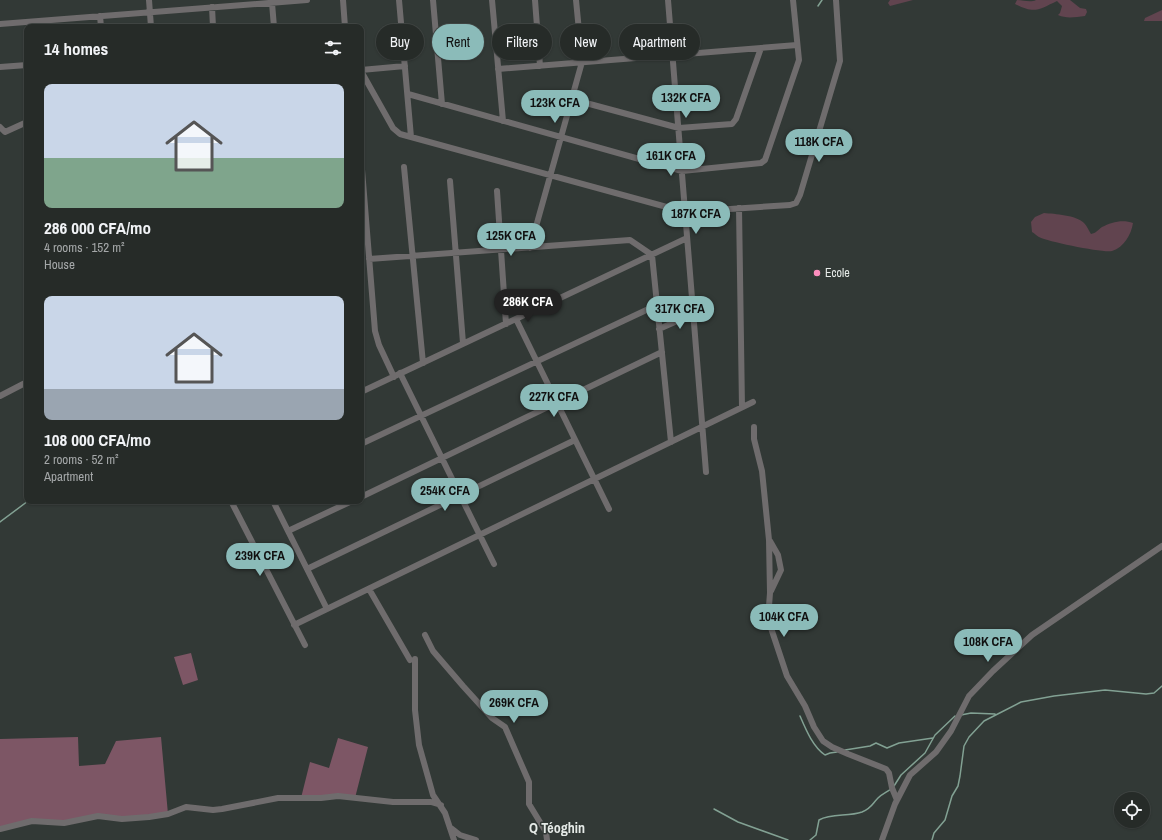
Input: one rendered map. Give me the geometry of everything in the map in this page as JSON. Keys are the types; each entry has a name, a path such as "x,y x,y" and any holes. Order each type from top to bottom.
{"street":[{"path":"149,0 151,24"},
{"path":"0,24 307,0"},
{"path":"343,0 345,24"},
{"path":"399,0 412,137"},
{"path":"434,0 442,104"},
{"path":"492,0 502,121"},
{"path":"535,0 540,66"},
{"path":"530,248 582,62 576,0"},
{"path":"668,0 670,24"},
{"path":"408,94 682,171 761,163 765,160 799,60 793,0"},
{"path":"364,75 393,128 400,134 685,212 790,205 796,202 800,196 840,61 836,0"},
{"path":"272,3 274,24"},
{"path":"212,7 213,24"},
{"path":"100,16 101,24"},
{"path":"700,53 797,45"},
{"path":"572,99 679,128 732,124 736,119 761,48"},
{"path":"498,69 619,59"},
{"path":"673,60 706,472"},
{"path":"0,67 24,65"},
{"path":"364,70 405,66"},
{"path":"0,127 6,132 24,123"},
{"path":"404,167 423,363"},
{"path":"450,181 464,344"},
{"path":"497,191 506,324"},
{"path":"364,195 375,331 379,345 394,376"},
{"path":"740,208 742,407"},
{"path":"364,391 687,238"},
{"path":"369,259 630,240 652,255"},
{"path":"652,255 671,442"},
{"path":"364,443 657,305"},
{"path":"659,329 693,314"},
{"path":"516,319 609,510"},
{"path":"364,496 662,352"},
{"path":"400,374 494,564"},
{"path":"0,396 24,384"},
{"path":"294,625 753,402"},
{"path":"754,427 754,439 762,471 769,540 770,593 768,619 787,676 805,706 814,728 823,740 832,747 886,769 889,773 892,788 897,800"},
{"path":"307,569 575,440"},
{"path":"233,504 305,645"},
{"path":"274,504 328,609"},
{"path":"288,531 346,504"},
{"path":"769,540 778,555 781,570 770,593"},
{"path":"882,840 897,800 910,775 936,752 951,731 969,696 993,671 1032,635 1162,546"},
{"path":"369,589 412,659 419,745 433,795 445,812 454,840"},
{"path":"425,635 433,651 463,686 492,718 505,727 529,782 529,804 546,832 547,840"},
{"path":"0,829 32,821 64,823 98,816 122,819 149,817 168,814 186,807 213,810 222,809 278,798 321,798 338,796 393,802 431,802 441,805"},
{"path":"450,827 460,836 476,840"}],"shaded area":[{"path":"890,0 913,0 890,6 888,3"},
{"path":"1017,0 1070,0 1080,8 1086,9 1087,12 1085,16 1065,17 1058,15 1062,6 1057,1 1041,9 1032,10 1015,4"},
{"path":"1162,10 1162,21 1144,21 1145,18"},
{"path":"1044,213 1065,215 1076,218 1084,223 1091,234 1113,222 1125,221 1133,223 1129,236 1120,247 1112,251 1088,249 1038,237 1032,232 1031,222 1035,217"},
{"path":"191,653 198,680 183,685 174,657"},
{"path":"78,737 79,766 105,764 116,741 161,737 168,814 149,817 106,816 78,821 32,821 0,829 0,739"},
{"path":"338,738 368,747 355,798 301,798 310,762 329,768"}],"waterway":[{"path":"818,6 822,0"},
{"path":"0,522 24,504"},
{"path":"932,840 934,833 945,820 952,796 958,786 964,746 969,737 984,721 1021,702 1054,696 1105,690 1146,694 1154,693 1162,686"},
{"path":"961,715 971,713 995,714"},
{"path":"800,716 810,738 821,752 825,755 837,752"},
{"path":"894,786 901,775 925,753 935,735 955,716"},
{"path":"845,750 870,746 876,743 887,748 899,743 933,738"},
{"path":"810,840 816,835 819,820 829,816 862,812 891,789"},
{"path":"714,809 738,822 788,840"}],"place":[{"name":"Ecole","path":"817,273"}],"district":[{"name":"Q Téoghin","path":"557,828"}]}
